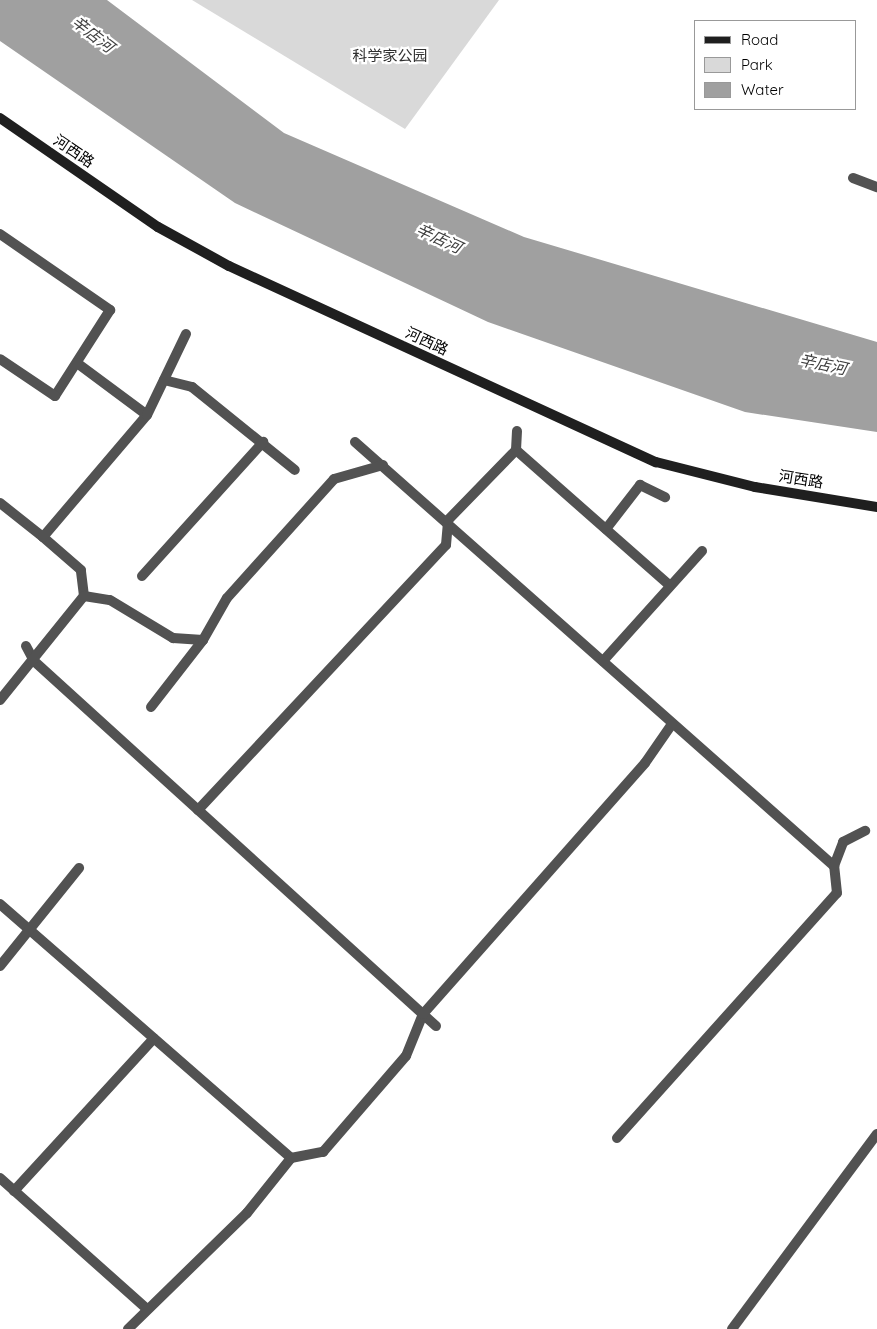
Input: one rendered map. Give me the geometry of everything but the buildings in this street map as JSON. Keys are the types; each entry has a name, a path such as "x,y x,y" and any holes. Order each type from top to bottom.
{"street":[{"name":"河西路","path":"0,118 158,227 229,266 656,462 755,487 877,507"},
{"path":"853,178 877,187"},
{"path":"0,234 110,310 55,396 0,359"},
{"path":"43,537 147,415 186,334"},
{"path":"77,363 147,415"},
{"path":"164,380 192,387 263,442 295,470"},
{"path":"198,810 446,546 448,520 516,450 517,431"},
{"path":"142,576 263,442"},
{"path":"355,442 448,520 672,724 834,866"},
{"path":"516,450 670,586"},
{"path":"151,708 203,640 227,598 334,479 383,465"},
{"path":"606,529 640,485 664,497"},
{"path":"0,503 81,570 84,596 34,661 0,700"},
{"path":"603,661 702,551"},
{"path":"84,596 110,600 173,638 203,640"},
{"path":"26,646 34,661 436,1026"},
{"path":"128,1329 146,1308 247,1213 291,1158 323,1152 406,1056 423,1014 645,763 672,724"},
{"path":"617,1138 837,893 834,866 843,842 865,831"},
{"path":"0,966 31,931 79,868"},
{"path":"0,904 291,1158"},
{"path":"14,1191 154,1038"},
{"path":"732,1329 877,1134"},
{"path":"0,1178 146,1308"}],"green space":[{"name":"科学家公园","path":"192,0 499,0 405,129"}],"water":[{"name":"辛店河","path":"0,0 107,0 284,133 524,237 877,342 877,432 745,412 488,322 235,203 0,41"}]}
